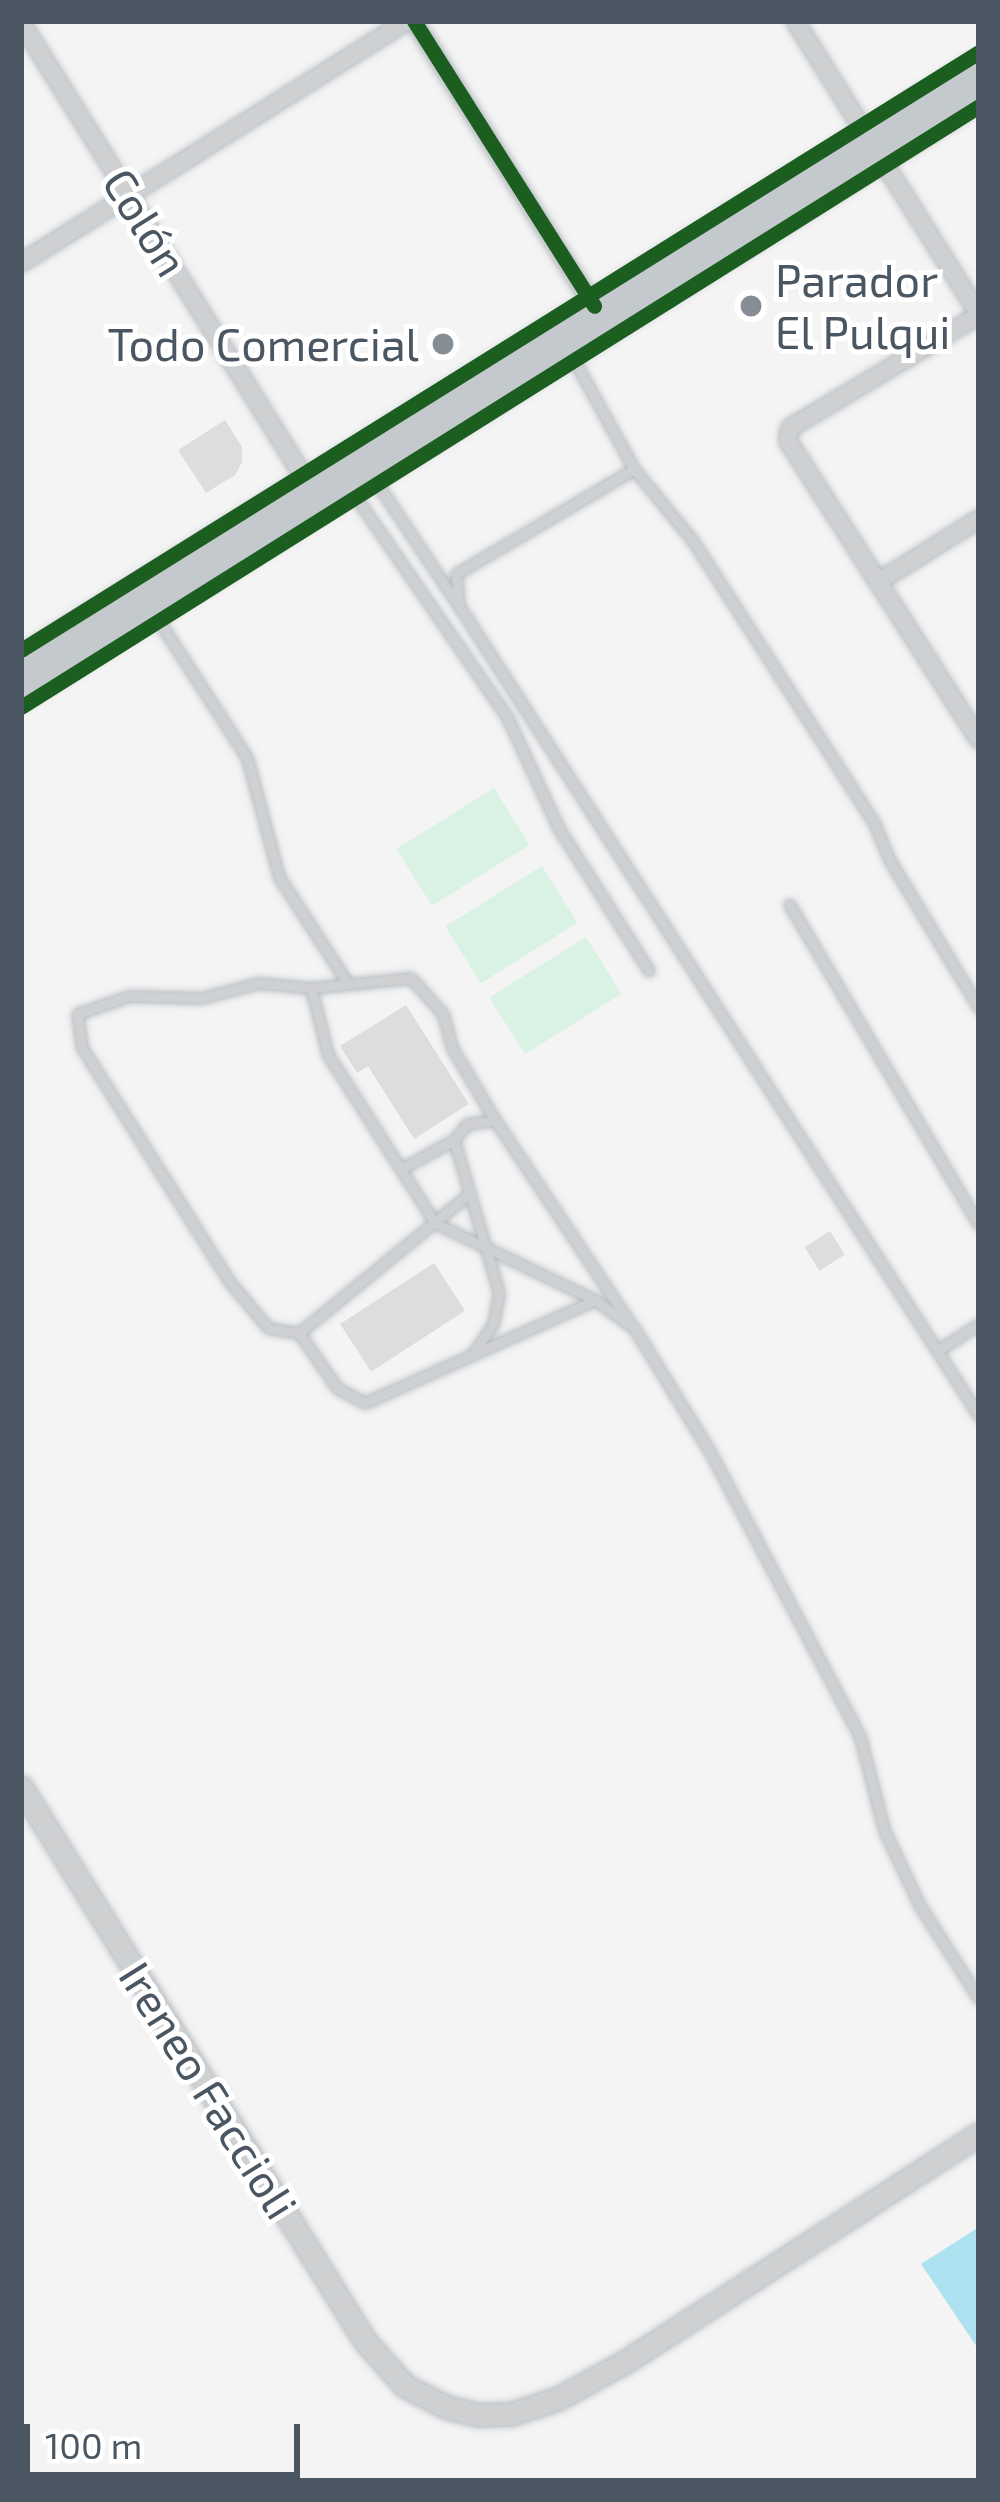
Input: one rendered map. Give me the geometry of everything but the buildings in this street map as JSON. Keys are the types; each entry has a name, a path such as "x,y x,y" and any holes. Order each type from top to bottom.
{"highway":[{"path":"874,147 979,65"},
{"path":"24,676 308,484 600,317 874,147 979,95"},
{"path":"24,676 152,611 361,482 569,352 600,317"}],"street":[{"path":"21,262 410,21 600,317"},
{"path":"794,21 979,315 790,428 788,441 979,740"},
{"name":"Colón","path":"21,22 308,484"},
{"path":"878,582 979,519"},
{"name":"Ireneo Faccioli","path":"21,1787 365,2341 404,2386 478,2415 511,2414 557,2398 625,2362 979,2134"}],"lane":[{"path":"569,352 634,469 693,542 874,823 890,861 979,1007"},
{"path":"459,606 456,574 634,469"},
{"path":"361,482 459,606 979,1416"},
{"path":"361,482 507,717 560,830 649,971"},
{"path":"152,611 247,758 279,877 348,984"},
{"path":"789,904 979,1225"},
{"path":"595,1300 365,1403 337,1388 298,1333 268,1328 230,1281 82,1048 77,1014 129,996 201,998 257,983 311,988 411,978 443,1015 452,1048 495,1120 634,1328 710,1452 860,1737 884,1829 920,1906 979,1999"},
{"path":"311,988 328,1055 435,1223 595,1300 634,1328"},
{"path":"401,1169 454,1140 467,1124 495,1120"},
{"path":"454,1140 500,1293 493,1324 471,1356"},
{"path":"298,1333 469,1194"},
{"path":"937,1351 979,1324"}],"green space":[{"path":"494,788 530,845 432,906 396,849"},
{"path":"542,866 578,923 481,983 445,926"},
{"path":"586,937 622,994 525,1054 489,997"}],"water":[{"path":"979,2227 979,2350 921,2264"}],"cycle path":[{"path":"414,21 594,306"},
{"path":"21,650 979,52"},
{"path":"21,707 979,106"}],"place":[{"name":"Parador El Pulqui","path":"751,306"},
{"name":"Todo Comercial","path":"443,344"}]}
